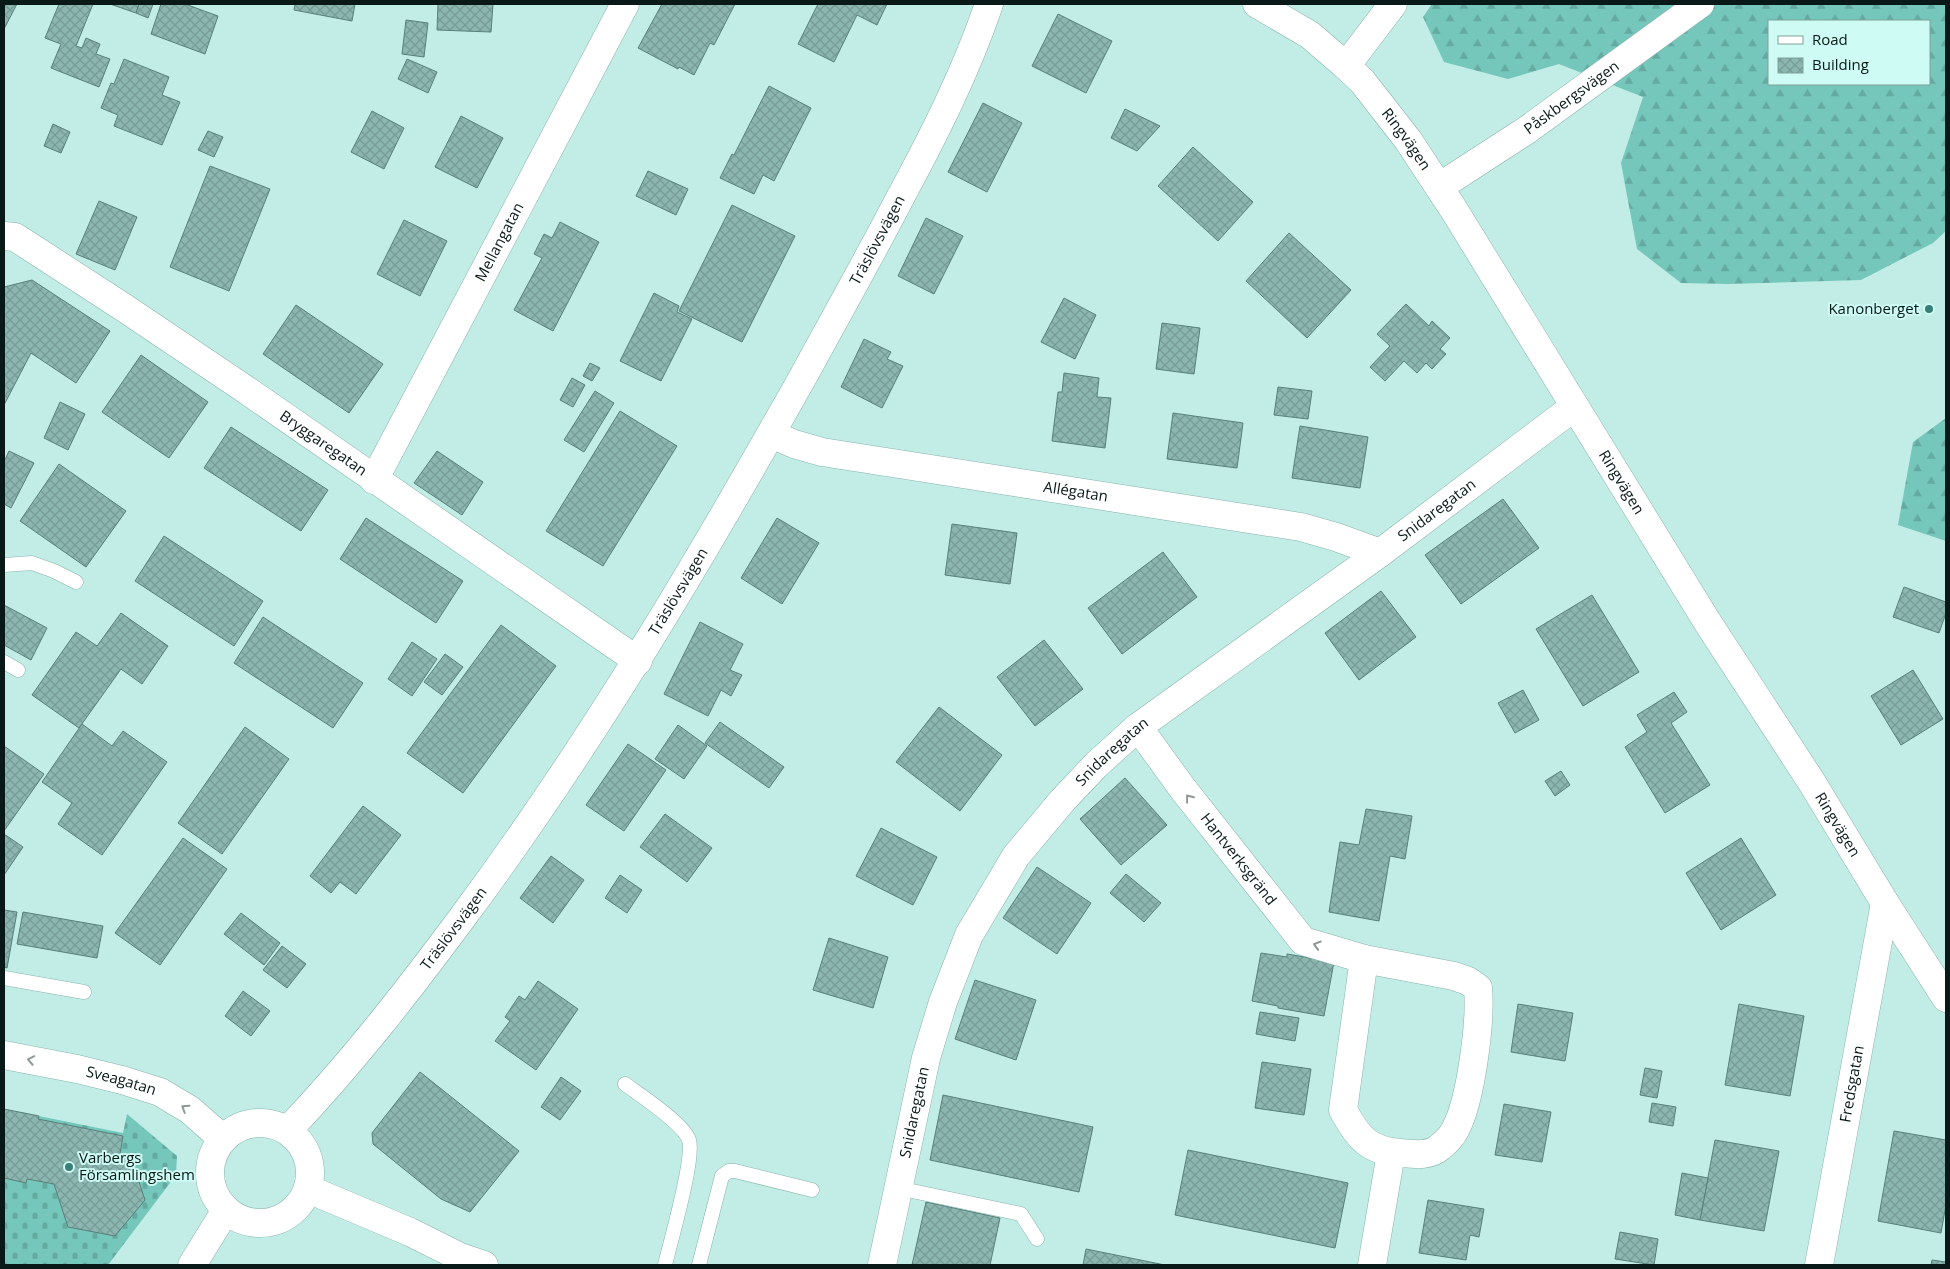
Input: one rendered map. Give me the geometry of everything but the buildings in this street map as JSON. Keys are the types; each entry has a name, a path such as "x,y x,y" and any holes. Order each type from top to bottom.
{"street":[{"name":"Mellangatan","path":"374,480 625,4"},
{"name":"Träslövsvägen","path":"288,1130 329,1087 423,971 509,854 580,752 638,661 711,539 860,274 932,137 958,82 989,4"},
{"name":"Ringvägen","path":"1257,4 1310,35 1362,81 1440,187 1708,622 1811,781 1885,903 1946,998"},
{"path":"1346,66 1393,4"},
{"name":"Påskbergsvägen","path":"1440,187 1527,130 1700,4"},
{"name":"Bryggaregatan","path":"4,236 15,237 242,388 638,661"},
{"name":"Snidaregatan","path":"882,1265 926,1058 943,1002 969,934 1016,856 1069,793 1096,765 1138,727 1380,553 1574,407"},
{"name":"Allégatan","path":"771,434 794,444 822,452 1301,527 1380,553"},
{"name":"Hantverksgränd","path":"1138,727 1183,789 1303,941 1364,959 1454,976 1468,981 1478,988 1480,1004 1469,1087 1454,1132 1439,1149 1422,1155 1391,1153 1366,1143 1352,1126 1343,1110 1364,959"},
{"name":"Fredsgatan","path":"1820,1265 1885,903"},
{"name":"Sveagatan","path":"4,1054 122,1080 160,1092 190,1110 222,1139"},
{"path":"260,1122 275,1124 288,1130 298,1139 310,1163 308,1189 302,1201 292,1212 280,1219 266,1223 252,1222 239,1218 226,1210 217,1198 211,1184 210,1168 214,1153 222,1139 240,1127 260,1122"},
{"path":"1372,1265 1391,1153"},
{"path":"308,1189 410,1232 460,1257 484,1265"},
{"path":"192,1265 226,1210"}],"lane":[{"path":"4,565 32,563 76,582"},
{"path":"4,662 18,670"},
{"path":"4,978 84,992"},
{"path":"625,1084 678,1125 689,1140 688,1165 665,1265"},
{"path":"699,1265 722,1176 729,1171 812,1190"},
{"path":"898,1188 1021,1214 1037,1239"}],"green space":[{"path":"1432,4 1946,4 1946,231 1933,243 1861,280 1727,284 1681,283 1637,249 1621,163 1643,97 1559,64 1508,79 1444,62 1423,17"},
{"path":"1946,418 1946,541 1898,525 1913,442"},
{"path":"4,1109 123,1133 127,1114 177,1156 176,1175 108,1265 4,1265"}],"place":[{"name":"Kanonberget","path":"1929,309"},
{"name":"Varbergs Församlingshem","path":"69,1167"}]}
